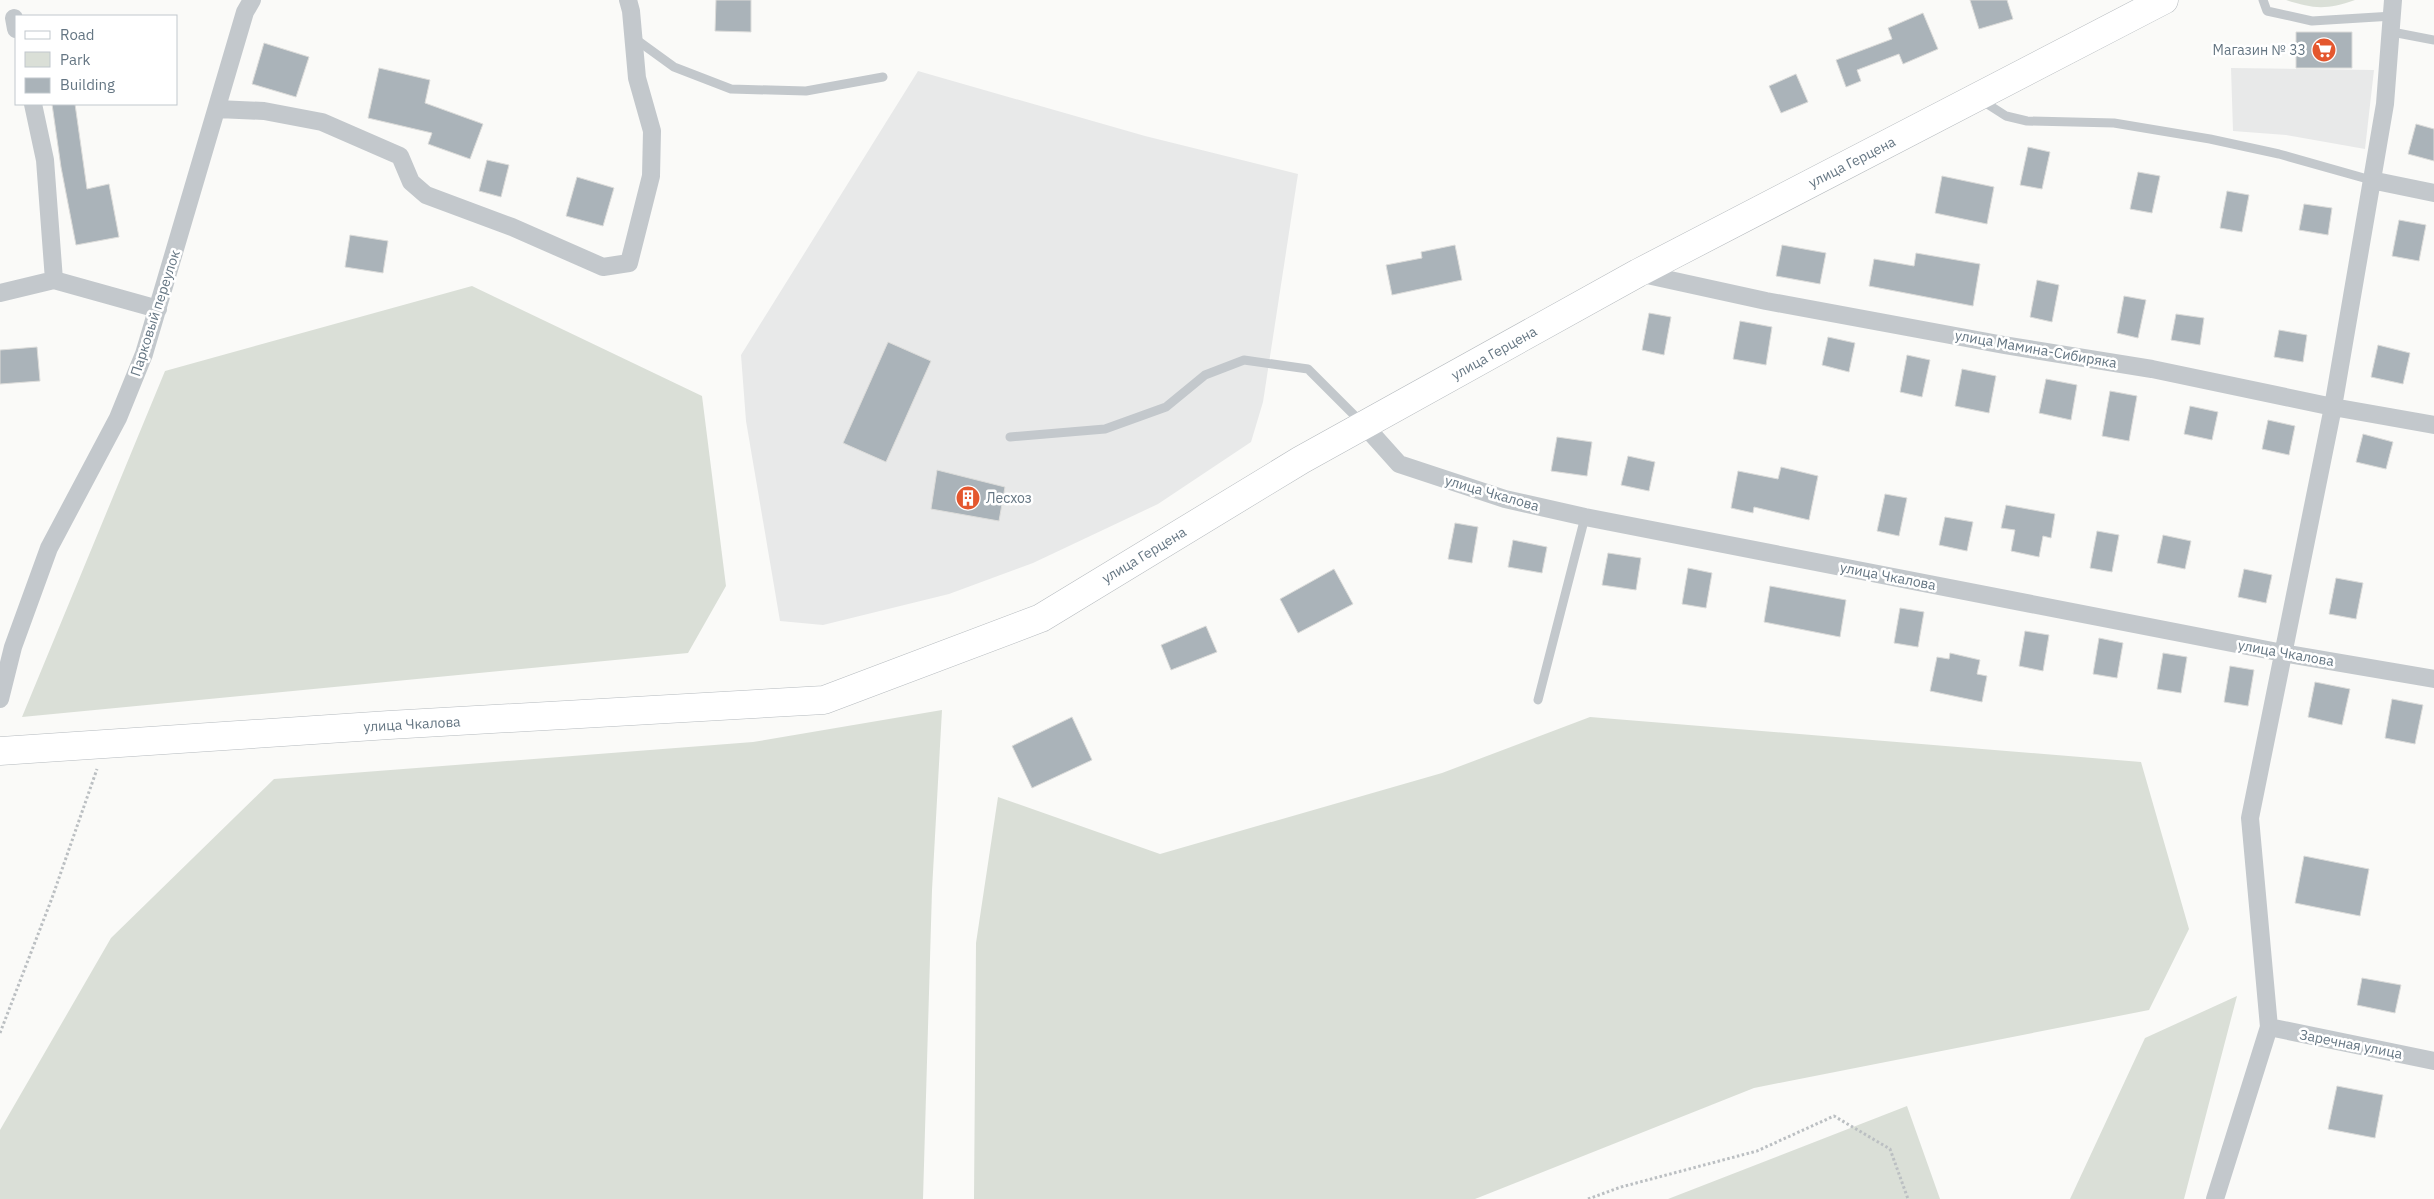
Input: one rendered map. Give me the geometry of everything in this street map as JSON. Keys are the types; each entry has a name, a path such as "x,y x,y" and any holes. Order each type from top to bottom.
{"main road":[{"name":"улица Герцена","path":"824,700 1041,618 1301,460 1638,273 2164,0"},
{"name":"улица Чкалова","path":"0,752 390,725 824,700"}],"street":[{"name":"Парковый переулок","path":"0,700 13,647 50,548 118,418 144,354 218,109 245,12 252,0"},
{"path":"218,109 264,111 322,122 400,156 411,182 426,195 512,227 603,267 629,263 651,176 652,131 637,78 631,11 628,0"},
{"path":"2215,1199 2269,1028 2250,818 2333,407 2385,104 2392,16"},
{"path":"33,105 46,160 54,280"},
{"path":"2372,180 2434,193"},
{"name":"улица Мамина-Сибиряка","path":"1638,273 1794,306 2004,345 2152,369 2333,407 2434,425"},
{"path":"0,293 54,280 158,309"},
{"name":"улица Чкалова","path":"1364,425 1399,464 1505,499 1585,517 2283,653 2434,679"},
{"name":"Заречная улица","path":"2269,1028 2434,1061"}],"lane":[{"path":"2263,0 2267,11 2312,21 2392,16 2434,40"},
{"path":"632,37 674,67 731,89 806,91 883,77"},
{"path":"1978,98 2006,116 2027,121 2114,123 2210,139 2279,154 2372,180"},
{"path":"1010,437 1105,429 1166,407 1205,375 1244,360 1308,369 1364,425"},
{"path":"1538,700 1585,517"}],"path":[{"path":"0,1033 52,898 105,744"},
{"path":"1588,1199 1621,1187 1757,1151 1834,1116 1890,1149 1908,1199"}],"shaded area":[{"path":"2231,68 2374,70 2365,149 2286,135 2233,131"},
{"path":"918,71 1145,136 1298,174 1263,402 1251,442 1158,504 1033,563 949,594 823,625 780,621 746,421 741,355"}],"green space":[{"path":"2286,0 2355,0 2328,7 2312,7"},
{"path":"472,286 702,396 726,586 688,653 22,717 165,371"},
{"path":"942,710 932,890 923,1199 0,1199 0,1130 111,938 274,779 753,742"},
{"path":"1590,717 2141,762 2189,929 2149,1010 1754,1088 1475,1199 974,1199 976,943 998,797 1160,854 1442,773"},
{"path":"2237,996 2184,1199 2070,1199 2145,1038"},
{"path":"1907,1106 1940,1199 1668,1199"}],"building":[{"path":"716,0 751,0 751,32 715,31"},
{"path":"1970,0 2007,0 2013,19 1979,29"},
{"path":"1923,13 1938,49 1903,64 1899,54 1857,70 1861,81 1846,87 1836,60 1892,39 1888,28"},
{"name":"Магазин № 33","path":"2296,32 2352,32 2352,68 2296,68"},
{"path":"264,43 309,57 296,97 252,84"},
{"path":"379,68 430,80 425,103 483,124 470,159 428,144 432,133 368,118"},
{"path":"1796,74 1808,102 1781,113 1769,86"},
{"path":"52,105 75,105 87,189 109,184 119,237 76,245 61,167"},
{"path":"2416,124 2434,129 2434,161 2408,154"},
{"path":"2028,147 2050,152 2042,189 2020,185"},
{"path":"487,160 509,165 501,197 479,191"},
{"path":"2138,172 2160,176 2152,213 2130,209"},
{"path":"1942,176 1994,187 1987,224 1935,213"},
{"path":"577,177 614,188 603,226 566,216"},
{"path":"2227,191 2249,195 2242,232 2220,228"},
{"path":"2304,204 2332,208 2328,235 2299,230"},
{"path":"2399,220 2426,225 2419,261 2392,256"},
{"path":"350,235 388,241 383,273 345,267"},
{"path":"1455,245 1462,280 1392,295 1386,265 1422,258 1421,252"},
{"path":"1782,245 1826,253 1820,284 1776,276"},
{"path":"1916,253 1980,264 1973,306 1869,286 1874,259 1914,266"},
{"path":"2037,280 2059,285 2052,322 2030,317"},
{"path":"2124,296 2146,300 2138,338 2117,333"},
{"path":"1649,313 1671,317 1664,355 1642,350"},
{"path":"2176,314 2204,318 2200,345 2171,340"},
{"path":"1740,321 1772,327 1766,365 1733,359"},
{"path":"2279,330 2307,335 2303,362 2274,357"},
{"path":"1828,337 1855,343 1849,372 1822,365"},
{"path":"888,342 931,361 886,462 843,443"},
{"path":"2378,345 2410,353 2403,384 2371,377"},
{"path":"37,347 40,381 0,384 0,350"},
{"path":"1907,355 1930,360 1922,397 1900,392"},
{"path":"1962,369 1996,376 1989,413 1955,406"},
{"path":"2046,379 2077,385 2071,420 2039,413"},
{"path":"2110,391 2137,396 2129,441 2102,436"},
{"path":"2190,406 2218,412 2212,440 2184,434"},
{"path":"2268,420 2295,426 2289,455 2262,449"},
{"path":"2363,434 2393,442 2386,469 2356,462"},
{"path":"1557,437 1592,442 1587,476 1551,471"},
{"path":"1628,456 1655,462 1649,491 1621,485"},
{"path":"1781,467 1818,476 1809,520 1754,507 1753,513 1731,508 1738,471 1778,479"},
{"name":"Лесхоз","path":"937,470 1005,487 999,521 931,509"},
{"path":"1885,494 1907,498 1899,536 1877,531"},
{"path":"2006,505 2055,514 2051,538 2043,536 2039,557 2011,551 2015,530 2001,528"},
{"path":"1945,517 1973,522 1967,551 1939,545"},
{"path":"1455,523 1478,527 1472,563 1448,559"},
{"path":"2097,531 2119,535 2112,572 2090,568"},
{"path":"2163,535 2191,541 2185,569 2157,563"},
{"path":"1513,540 1547,547 1542,573 1508,567"},
{"path":"1608,553 1641,558 1636,590 1602,585"},
{"path":"1688,568 1712,573 1706,608 1682,604"},
{"path":"1334,569 1353,604 1298,633 1280,599"},
{"path":"2244,569 2272,575 2266,603 2238,597"},
{"path":"2336,578 2363,583 2356,619 2329,614"},
{"path":"1770,586 1846,600 1840,637 1764,622"},
{"path":"1900,608 1924,612 1918,647 1894,643"},
{"path":"1206,626 1217,652 1171,670 1161,645"},
{"path":"2025,631 2049,635 2043,671 2019,666"},
{"path":"2099,638 2123,643 2117,678 2093,674"},
{"path":"1950,653 1980,660 1977,674 1987,676 1982,702 1930,691 1937,657 1949,659"},
{"path":"2163,653 2187,657 2181,693 2157,689"},
{"path":"2230,666 2254,670 2248,706 2224,702"},
{"path":"2315,682 2350,689 2342,725 2308,717"},
{"path":"2392,699 2423,705 2415,744 2385,738"},
{"path":"1072,717 1092,760 1032,788 1012,746"},
{"path":"2304,856 2369,869 2360,916 2295,903"},
{"path":"2362,978 2401,985 2395,1013 2357,1005"},
{"path":"2337,1086 2383,1095 2375,1138 2328,1129"}],"place":[{"name":"Магазин № 33","path":"2324,50"},
{"name":"Лесхоз","path":"968,498"}]}
